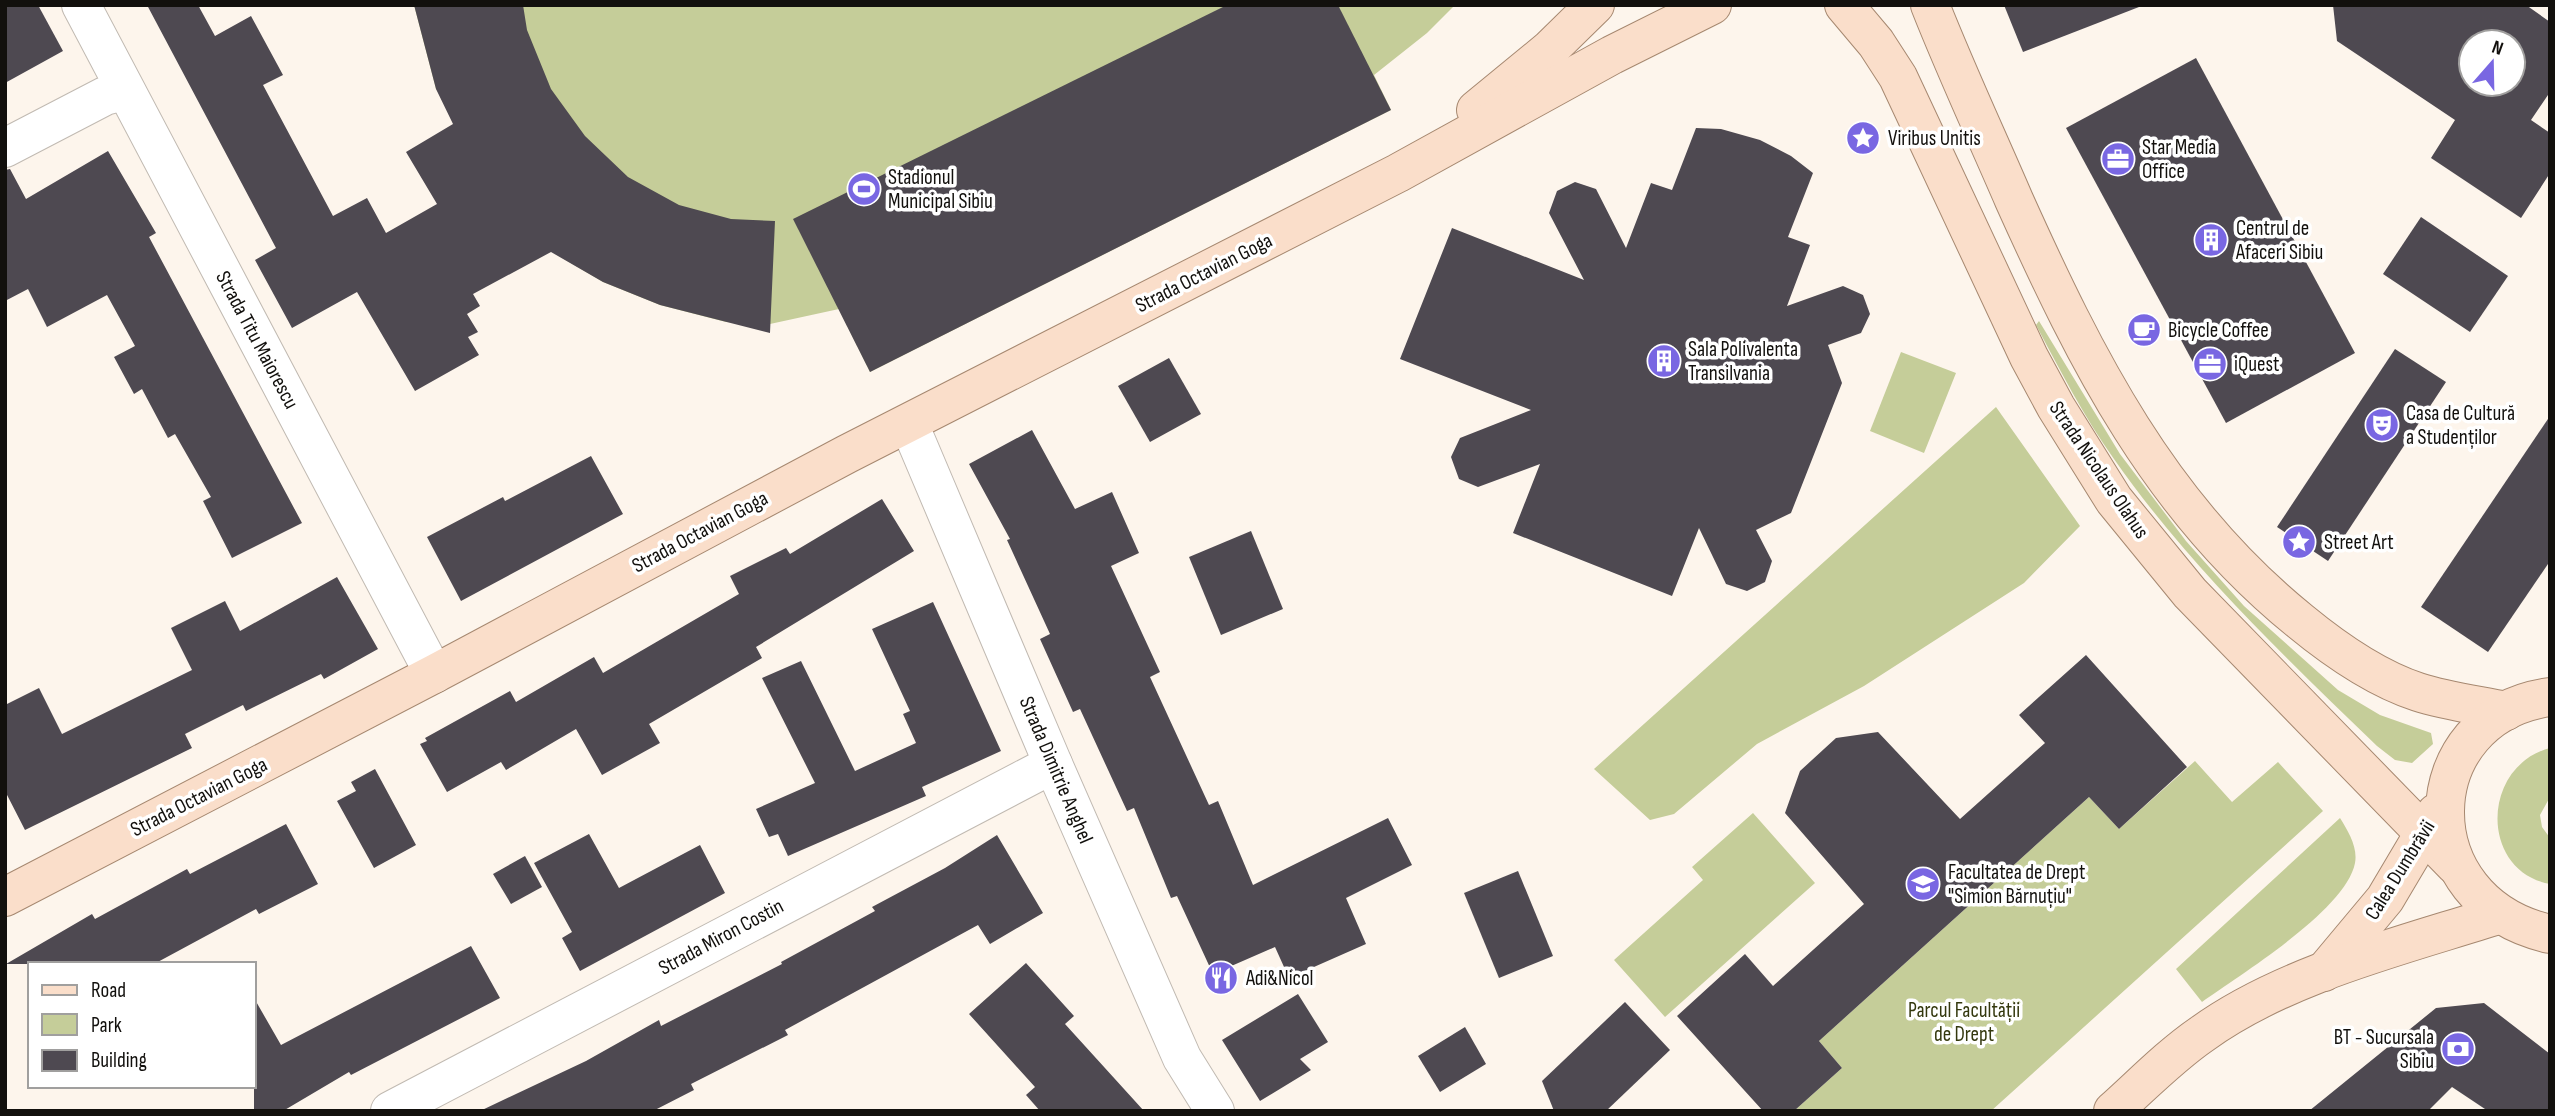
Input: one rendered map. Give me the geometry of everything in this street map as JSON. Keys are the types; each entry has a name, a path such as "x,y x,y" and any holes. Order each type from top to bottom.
{"main road":[{"name":"Strada Octavian Goga","path":"1398,173 1549,50 1595,5"},
{"name":"Strada Octavian Goga","path":"5,897 909,424 1398,173 1612,55 1712,5"},
{"name":"Strada Nicolaus Olahus","path":"1844,5 1876,43 1898,77 2024,347 2056,407 2114,499 2190,593 2455,865"},
{"path":"1930,5 2068,320 2122,414 2193,513 2226,553 2281,606 2348,657 2417,692 2527,704"},
{"path":"2532,932 2473,892 2455,865 2448,842 2446,795 2461,755 2488,723 2527,704 2550,669"},
{"name":"Calea Dumbrăvii","path":"2322,973 2385,899 2446,795"},
{"name":"Calea Dumbrăvii","path":"2113,1111 2201,1034 2243,1009 2322,973 2532,932"}],"street":[{"name":"Strada Titu Maiorescu","path":"80,5 434,674"},
{"path":"5,148 105,96 124,91"},
{"name":"Strada Dimitrie Anghel","path":"909,424 1052,764 1182,1058 1215,1111"},
{"name":"Strada Miron Costin","path":"400,1109 1052,764"}],"green space":[{"name":"Stadionul Municipal Sibiu","path":"414,5 1455,5 1427,33 1374,75 1391,110 870,372 839,309 770,324 726,322 660,305 603,282 559,256 436,89"},
{"path":"2039,321 2120,454 2186,541 2244,606 2338,690 2380,715 2431,733 2433,744 2412,763 2395,760 2377,746 2238,608 2173,536 2093,427 2036,325"},
{"path":"1901,352 1956,373 1924,453 1870,431"},
{"path":"1996,407 2080,526 2024,583 1864,686 1757,744 1674,814 1650,820 1594,769"},
{"path":"2550,748 2550,797 2540,815 2542,827 2550,838 2550,884 2527,875 2510,860 2501,840 2498,818 2501,796 2511,775 2527,758"},
{"name":"Parcul Facultății de Drept","path":"2195,761 2232,802 2278,762 2323,811 1991,1111 1794,1111 1842,1068 1819,1041 2089,797 2119,829"},
{"path":"1753,813 1815,883 1665,1017 1614,960 1703,880 1692,867"},
{"path":"2340,818 2352,839 2355,863 2333,901 2290,940 2202,1002 2176,969"}],"building":[{"path":"5,5 38,5 63,51 5,83"},
{"path":"147,5 198,5 215,36 251,16 283,75 263,85 333,216 367,198 386,233 437,204 406,152 453,124 436,89 414,5 523,5 527,30 551,89 585,136 628,177 679,205 731,219 775,221 770,333 660,305 603,282 551,252 473,294 480,306 467,314 478,332 468,337 479,355 415,391 357,292 292,328 255,260 276,248"},
{"path":"1227,5 1338,5 1391,110 870,372 793,219"},
{"path":"2004,5 2138,5 2139,7 2023,52"},
{"path":"2333,5 2526,5 2550,22 2550,92 2531,120 2550,133 2550,173 2521,218 2431,158 2455,120 2337,41"},
{"name":"Centrul de Afaceri Sibiu","path":"2196,58 2355,353 2226,423 2066,128"},
{"name":"Sala Polivalenta Transilvania","path":"1696,128 1721,129 1760,140 1791,156 1813,173 1788,237 1810,245 1787,306 1843,286 1863,295 1870,314 1861,333 1828,345 1842,383 1791,513 1756,530 1772,561 1765,582 1747,591 1726,584 1699,528 1672,596 1513,533 1540,464 1478,487 1459,479 1451,457 1460,438 1531,410 1400,359 1452,228 1584,280 1549,213 1557,191 1575,182 1596,189 1626,248 1651,183 1672,190"},
{"path":"108,151 156,233 149,237 302,523 232,558 203,501 211,497 175,434 168,438 142,389 134,394 114,357 135,346 107,295 47,327 28,289 5,301 5,170 10,169 26,199"},
{"path":"2421,217 2508,276 2470,332 2383,274"},
{"name":"Casa de Cultură a Studenților","path":"2395,349 2446,382 2328,561 2277,527"},
{"path":"1169,358 1201,414 1150,442 1118,386"},
{"path":"2550,416 2550,561 2488,652 2421,607"},
{"path":"1032,430 1075,509 1112,492 1139,553 1111,566 1160,672 1150,677 1209,805 1218,801 1253,885 1388,818 1412,865 1346,898 1366,944 1289,978 1275,947 1213,974 1177,896 1171,898 1134,808 1127,811 1080,709 1073,712 1040,639 1050,634 1007,540 1010,539 969,464"},
{"path":"591,456 623,514 461,601 427,537 503,497 505,501"},
{"path":"882,499 914,551 756,647 762,658 649,724 660,743 602,775 576,729 506,770 501,762 447,792 420,744 427,741 425,738 510,691 516,702 594,657 603,673 739,594 730,576 786,548 790,554"},
{"path":"1251,531 1283,609 1221,635 1189,557"},
{"path":"337,577 378,649 324,679 321,674 246,711 243,705 185,734 192,748 25,830 5,791 5,705 39,688 62,734 192,670 171,628 225,601 240,631"},
{"path":"933,602 1001,751 922,787 926,796 788,856 778,834 769,837 756,809 815,783 762,678 801,661 855,771 916,743 903,714 910,711 872,629"},
{"name":"Facultatea de Drept \"Simion Bărnuțiu\"","path":"2086,655 2187,767 2119,829 2089,797 1819,1041 1842,1068 1794,1111 1763,1111 1677,1016 1745,954 1773,986 1864,904 1785,813 1800,771 1836,738 1878,732 1960,819 2045,743 2019,715"},
{"path":"375,769 416,845 374,868 337,801 356,791 351,782"},
{"path":"286,824 318,884 259,914 256,909 158,962 6,964 92,914 95,919 187,869 190,874"},
{"path":"589,834 619,888 700,845 725,893 580,971 562,938 572,932 534,863"},
{"path":"997,835 1043,913 990,944 978,925 785,1030 788,1035 691,1084 694,1090 653,1111 480,1111 586,1061 659,1020 661,1026 782,964 781,962 875,911 872,907 945,868"},
{"path":"525,856 542,887 511,904 493,874"},
{"path":"1518,871 1553,956 1499,978 1464,893"},
{"path":"471,946 500,998 351,1075 349,1072 283,1111 254,1111 256,1001 281,1045"},
{"path":"1026,963 1074,1016 1065,1024 1144,1111 1040,1111 1026,1095 1035,1087 969,1014"},
{"path":"1298,994 1328,1042 1300,1059 1311,1070 1260,1101 1222,1040"},
{"path":"1625,1002 1670,1050 1606,1111 1554,1111 1542,1081"},
{"path":"2484,1003 2550,1054 2550,1111 2488,1111 2452,1087 2428,1111 2309,1111 2436,1008"},
{"path":"1465,1027 1486,1064 1440,1092 1418,1056"}],"place":[{"name":"Viribus Unitis","path":"1863,138"},
{"name":"Star Media Office","path":"2118,159"},
{"name":"Stadionul Municipal Sibiu","path":"864,189"},
{"name":"Centrul de Afaceri Sibiu","path":"2211,240"},
{"name":"Bicycle Coffee","path":"2144,330"},
{"name":"Sala Polivalenta Transilvania","path":"1664,361"},
{"name":"iQuest","path":"2210,364"},
{"name":"Casa de Cultură a Studenților","path":"2382,425"},
{"name":"Street Art","path":"2299,542"},
{"name":"Facultatea de Drept \"Simion Bărnuțiu\"","path":"1923,884"},
{"name":"Adi&Nicol","path":"1221,978"},
{"name":"BT - Sucursala Sibiu","path":"2458,1049"}]}
